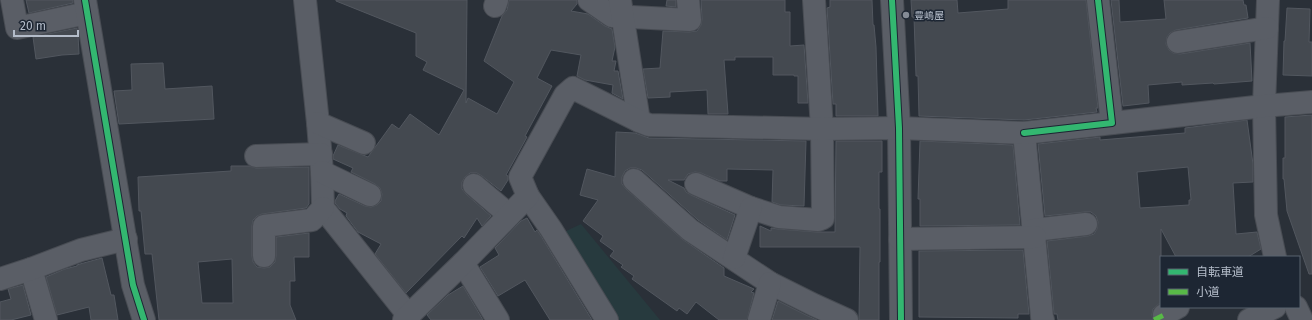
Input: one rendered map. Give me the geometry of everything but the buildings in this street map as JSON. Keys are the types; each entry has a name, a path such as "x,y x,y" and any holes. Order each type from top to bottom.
{"street":[{"path":"12,0 18,28 86,6 133,285 144,320"},
{"path":"305,0 318,123 323,208 406,318 463,263 528,196"},
{"path":"589,0 612,16 621,9 690,20 688,0"},
{"path":"696,184 751,208 779,217 818,220 823,218 822,129 814,0"},
{"path":"892,0 899,128 900,320"},
{"path":"1098,0 1112,123"},
{"path":"1268,0 1264,106 1266,215 1272,256"},
{"path":"621,9 639,121"},
{"path":"1178,42 1267,28"},
{"path":"606,320 551,229 528,196 520,176 565,95 573,88 649,125 822,129 899,128 1024,133 1312,102"},
{"path":"318,123 364,143"},
{"path":"1024,133 1043,320"},
{"path":"256,156 321,163 370,195"},
{"path":"634,180 690,230 770,283 838,318"},
{"path":"474,185 509,215"},
{"path":"264,256 264,226 312,220 323,208"},
{"path":"734,258 751,208"},
{"path":"900,239 1034,233 1086,224"},
{"path":"0,279 81,250 126,239"},
{"path":"463,263 498,320"},
{"path":"31,269 46,320"},
{"path":"759,320 770,283"},
{"path":"1249,320 1272,308"},
{"path":"1296,308 1302,320"}],"green space":[{"path":"581,224 660,320 614,320 562,233"}],"marked path":[{"path":"1154,320 1164,315"}],"cycle path":[{"path":"85,0 133,285 144,320"},
{"path":"892,0 899,128 901,320"},
{"path":"1024,133 1112,123 1098,0"}],"place":[{"name":"豊嶋屋","path":"906,15"}]}
